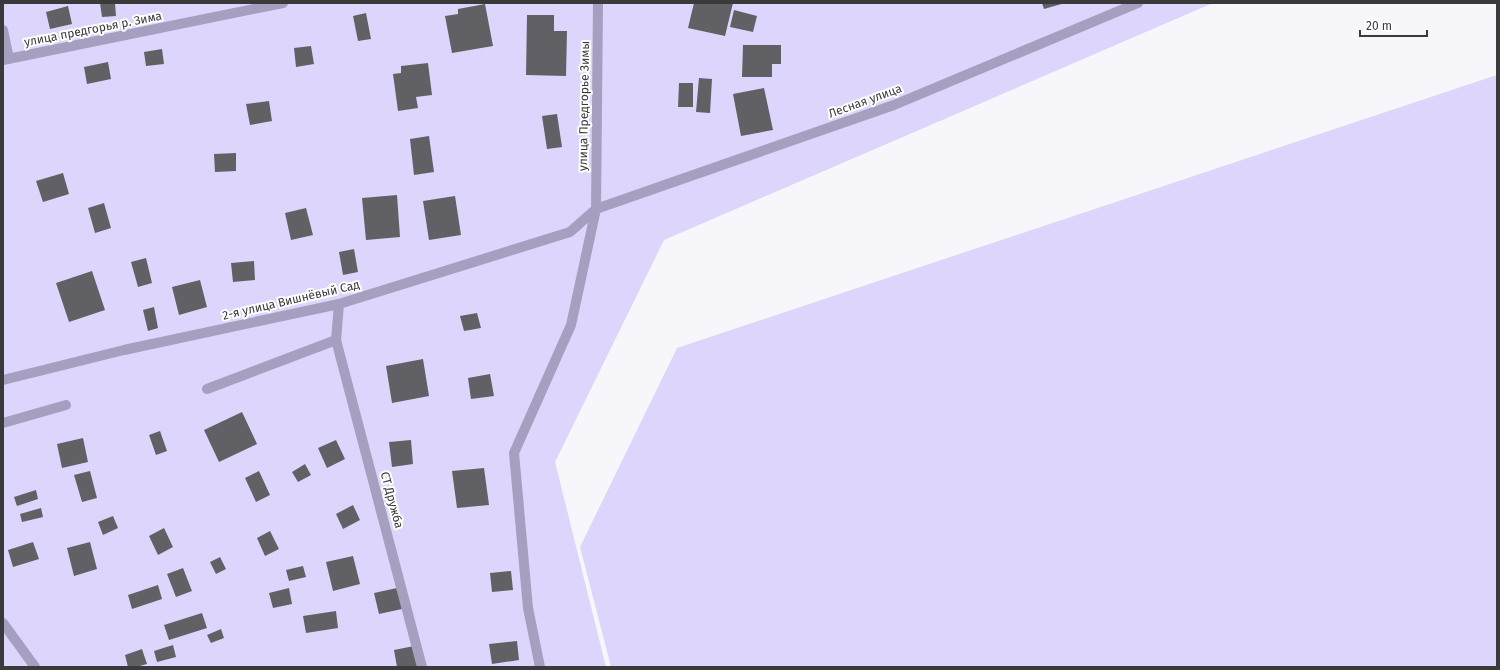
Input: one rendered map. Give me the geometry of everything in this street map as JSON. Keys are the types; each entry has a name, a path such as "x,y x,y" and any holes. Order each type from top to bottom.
{"street":[{"name":"улица предгорья р. Зима","path":"6,60 283,3"},
{"name":"улица Предгорье Зимы","path":"540,667 528,608 514,453 571,325 596,209 598,3"},
{"name":"Лесная улица","path":"596,209 894,105 1132,4"},
{"path":"3,30 6,60"},
{"name":"2-я улица Вишнёвый Сад","path":"3,380 124,350 339,304 570,232 596,209"},
{"name":"СТ Дружба","path":"339,304 336,340 422,667"},
{"path":"207,389 336,340"},
{"path":"3,423 66,405"},
{"path":"3,623 35,667"}],"shaded area":[{"path":"3,3 1213,3 664,240 555,462 606,667 3,667"},
{"path":"1497,75 1497,667 611,667 580,547 677,348"}],"building":[{"path":"100,3 115,3 116,16 102,17"},
{"path":"694,3 733,3 725,36 688,28"},
{"path":"1042,3 1065,3 1044,9"},
{"path":"485,4 493,46 452,53 445,16 458,14 458,9"},
{"path":"68,6 72,24 50,29 46,12"},
{"path":"734,10 757,16 753,32 730,27"},
{"path":"366,13 371,39 358,41 353,16"},
{"path":"527,15 554,15 554,31 567,31 566,76 526,75"},
{"path":"743,45 781,45 781,64 772,64 772,77 742,77"},
{"path":"311,46 314,64 296,67 294,48"},
{"path":"162,49 164,64 146,66 144,52"},
{"path":"108,62 111,79 87,84 84,67"},
{"path":"428,63 432,95 416,97 418,108 398,111 393,74 401,73 401,66"},
{"path":"699,78 712,79 710,113 696,112"},
{"path":"679,83 693,83 693,107 678,107"},
{"path":"764,88 773,130 741,136 733,94"},
{"path":"269,101 272,121 250,125 246,104"},
{"path":"557,114 562,147 547,149 542,116"},
{"path":"429,136 434,172 414,175 410,139"},
{"path":"236,153 236,171 215,172 214,154"},
{"path":"63,173 69,194 43,202 36,181"},
{"path":"397,195 400,237 366,240 362,198"},
{"path":"455,196 461,235 429,240 423,201"},
{"path":"104,203 111,228 95,233 88,208"},
{"path":"306,208 313,235 291,240 285,213"},
{"path":"354,249 358,272 343,275 339,252"},
{"path":"146,258 152,283 138,287 131,262"},
{"path":"254,261 255,280 233,282 231,263"},
{"path":"92,271 105,310 69,322 56,283"},
{"path":"200,280 207,307 179,315 172,287"},
{"path":"154,307 158,328 148,331 143,310"},
{"path":"477,313 481,328 464,331 460,316"},
{"path":"423,359 429,396 392,403 386,366"},
{"path":"490,374 494,396 471,399 468,378"},
{"path":"242,412 257,444 219,462 204,430"},
{"path":"160,431 167,451 156,455 149,435"},
{"path":"83,438 88,462 62,468 57,444"},
{"path":"336,440 345,459 327,468 318,448"},
{"path":"411,440 413,464 392,467 389,442"},
{"path":"305,464 311,475 298,482 292,472"},
{"path":"484,468 489,505 457,508 452,471"},
{"path":"90,471 97,498 82,502 74,475"},
{"path":"259,471 270,495 256,502 245,478"},
{"path":"36,490 38,499 17,506 14,497"},
{"path":"353,505 360,520 343,529 336,514"},
{"path":"41,508 43,517 22,522 20,514"},
{"path":"113,516 118,528 103,535 98,522"},
{"path":"164,528 173,547 158,555 149,536"},
{"path":"270,531 279,549 265,556 257,538"},
{"path":"33,542 39,559 13,567 8,550"},
{"path":"90,542 97,569 74,576 67,548"},
{"path":"353,556 360,584 333,591 326,562"},
{"path":"220,557 226,569 216,574 210,562"},
{"path":"303,566 306,577 289,581 286,570"},
{"path":"183,568 192,591 176,597 167,574"},
{"path":"511,571 513,590 492,592 490,573"},
{"path":"158,585 162,599 132,609 128,595"},
{"path":"289,588 292,604 273,608 269,593"},
{"path":"397,588 402,609 379,614 374,593"},
{"path":"336,611 338,628 306,633 303,616"},
{"path":"202,613 207,628 169,640 164,625"},
{"path":"221,629 224,638 211,643 207,635"},
{"path":"517,641 519,660 492,664 489,644"},
{"path":"173,645 176,657 157,662 154,651"},
{"path":"414,646 418,667 397,667 394,650"},
{"path":"142,649 147,664 136,667 128,667 125,655"}]}
